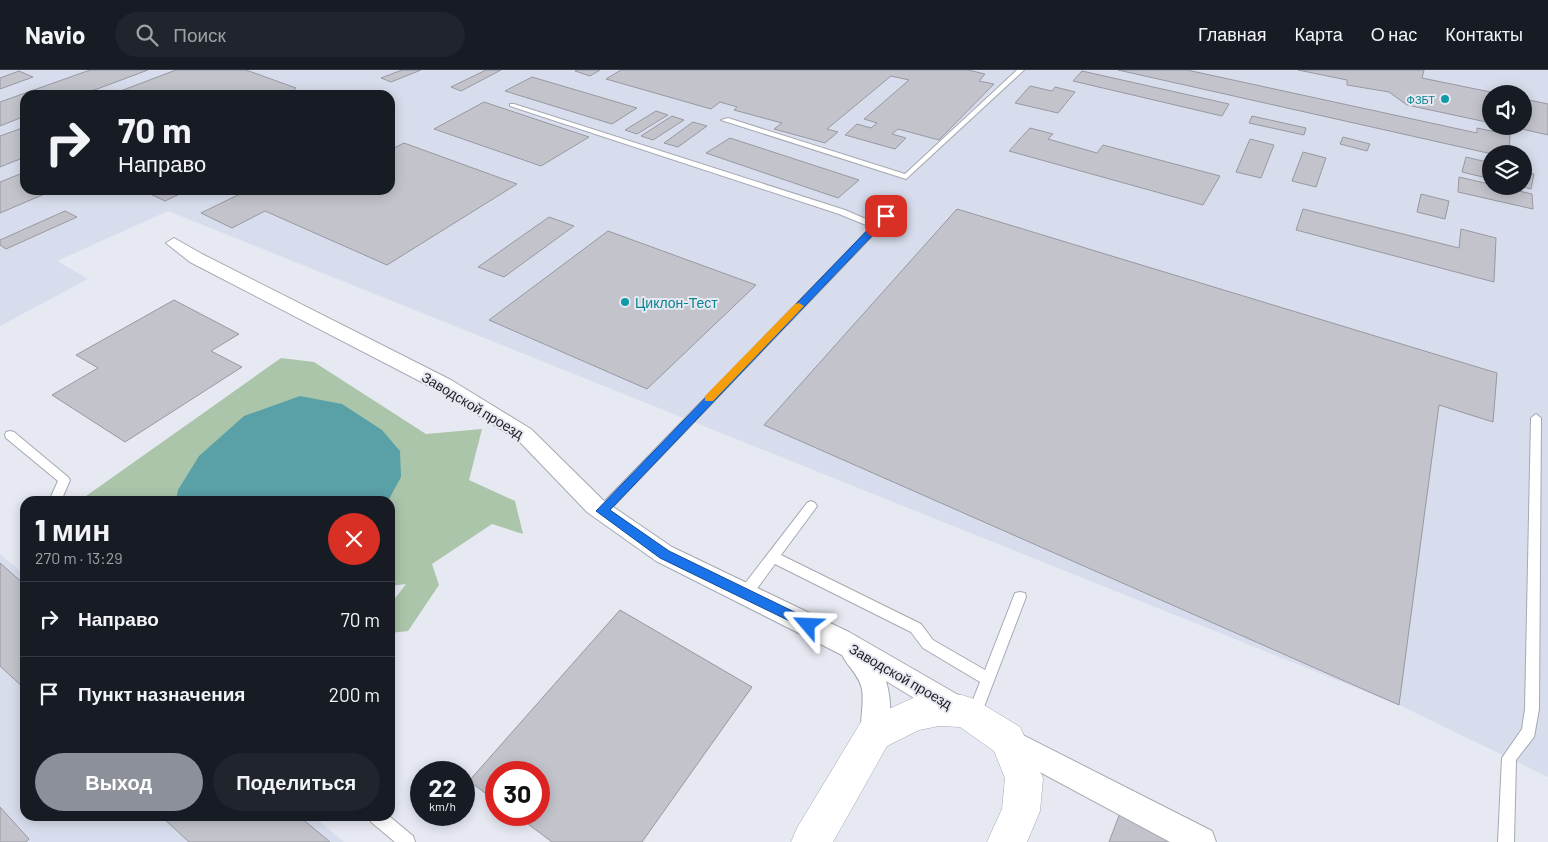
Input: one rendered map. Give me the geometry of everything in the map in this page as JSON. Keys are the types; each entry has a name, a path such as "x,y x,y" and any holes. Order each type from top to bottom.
{"street":[{"name":"Заводской проезд","path":"174,243 205,263 444,385 524,434 602,511 664,554 840,640 968,714"},
{"path":"810,842 874,734 878,712 876,687 866,664 840,640"},
{"path":"874,734 915,714 939,710 968,714 1007,740 1201,842"},
{"path":"1006,842 1021,811 1024,778 1007,740"}],"lane":[{"path":"725,120 906,177 1021,70"},
{"path":"512,105 842,212 876,226"},
{"path":"602,511 897,206"},
{"path":"1506,842 1509,758 1529,732 1532,709 1536,418"},
{"path":"10,435 64,480 57,496"},
{"path":"745,594 811,506"},
{"path":"773,557 916,628 928,644 988,679"},
{"path":"968,714 988,679 1020,597"},
{"path":"383,821 407,842"}],"shaded area":[{"path":"0,70 1548,70 1548,777 1399,705 168,211 57,261 88,279 0,326"},
{"path":"0,554 20,571 20,821 319,821 344,842 0,842"}],"green space":[{"path":"281,358 314,362 426,434 482,429 469,480 515,501 523,534 492,524 432,564 439,585 408,631 395,632 395,598 406,584 395,585 395,496 86,496"}],"water":[{"path":"300,396 342,404 382,430 400,451 401,477 391,496 177,496 178,490 199,456 244,416"}],"building":[{"path":"90,70 148,70 94,90 34,90"},
{"path":"176,70 246,70 296,88 294,90 123,90"},
{"path":"402,70 421,70 391,82 381,78"},
{"path":"486,70 501,70 461,91 451,87"},
{"path":"600,70 590,76 575,71"},
{"path":"621,70 968,70 985,74 979,81 994,84 939,140 898,129 892,134 906,138 895,149 845,135 857,124 871,128 877,123 864,119 909,80 891,76 827,129 838,132 825,143 774,129 782,123 734,110 737,107 720,102 711,109 606,79"},
{"path":"1118,70 1187,70 1477,133 1477,128 1482,129 1482,135 1510,135 1509,145 1482,145 1482,152"},
{"name":"ФЗБТ","path":"1298,70 1424,70 1422,78 1482,90 1482,121 1407,105 1389,92 1347,85 1347,80"},
{"path":"19,71 33,77 0,89 0,78"},
{"path":"1082,71 1229,104 1222,116 1073,81"},
{"path":"532,77 637,108 612,124 505,91"},
{"path":"1030,86 1052,91 1055,87 1075,92 1058,113 1015,103"},
{"path":"20,95 20,118 0,126 0,102"},
{"path":"1532,101 1548,104 1548,135 1532,131"},
{"path":"484,102 589,137 541,166 434,129"},
{"path":"656,111 668,115 637,134 625,130"},
{"path":"672,116 684,120 653,140 641,136"},
{"path":"1252,116 1306,128 1304,135 1249,123"},
{"path":"693,122 707,126 678,147 664,143"},
{"path":"1030,128 1053,134 1048,139 1097,153 1103,145 1220,176 1203,205 1009,151"},
{"path":"20,129 20,159 0,167 0,136"},
{"path":"1343,137 1370,144 1367,151 1340,144"},
{"path":"730,138 859,180 838,198 706,153"},
{"path":"1250,139 1274,145 1261,178 1236,172"},
{"path":"404,143 517,184 387,265 265,211 232,228 201,213 238,195 395,195 395,148"},
{"path":"1303,152 1326,158 1316,187 1292,181"},
{"path":"1466,157 1482,161 1482,177 1462,172"},
{"path":"20,174 20,195 42,195 0,213 0,182"},
{"path":"1459,177 1482,182 1482,195 1532,194 1533,209 1458,192"},
{"path":"1421,194 1449,201 1445,219 1417,212"},
{"path":"152,195 178,195 165,201"},
{"path":"957,209 1497,373 1493,422 1439,405 1399,705 764,425"},
{"path":"1303,209 1459,248 1461,229 1496,238 1494,282 1296,230"},
{"path":"65,211 77,217 6,249 0,245 0,240"},
{"path":"549,217 574,226 504,277 478,267"},
{"name":"Циклон-Тест","path":"608,231 756,285 647,389 489,320"},
{"path":"174,300 239,334 211,351 242,367 125,442 52,395 98,368 76,355"},
{"path":"0,563 20,581 20,684 0,666"},
{"path":"620,610 752,687 642,842 552,842 531,826 550,826 550,761 487,761"},
{"path":"485,763 485,793 475,785 475,774"},
{"path":"0,807 29,839 26,842 0,842"},
{"path":"1120,813 1171,842 1109,842"},
{"path":"166,821 305,821 330,842 189,842"}],"slow traffic":[{"path":"709,398 799,306"}],"place":[{"name":"ФЗБТ","path":"1445,99"},
{"name":"Циклон-Тест","path":"625,302"}],"route":[{"path":"808,625 664,554 602,511 696,411 886,216"}]}
